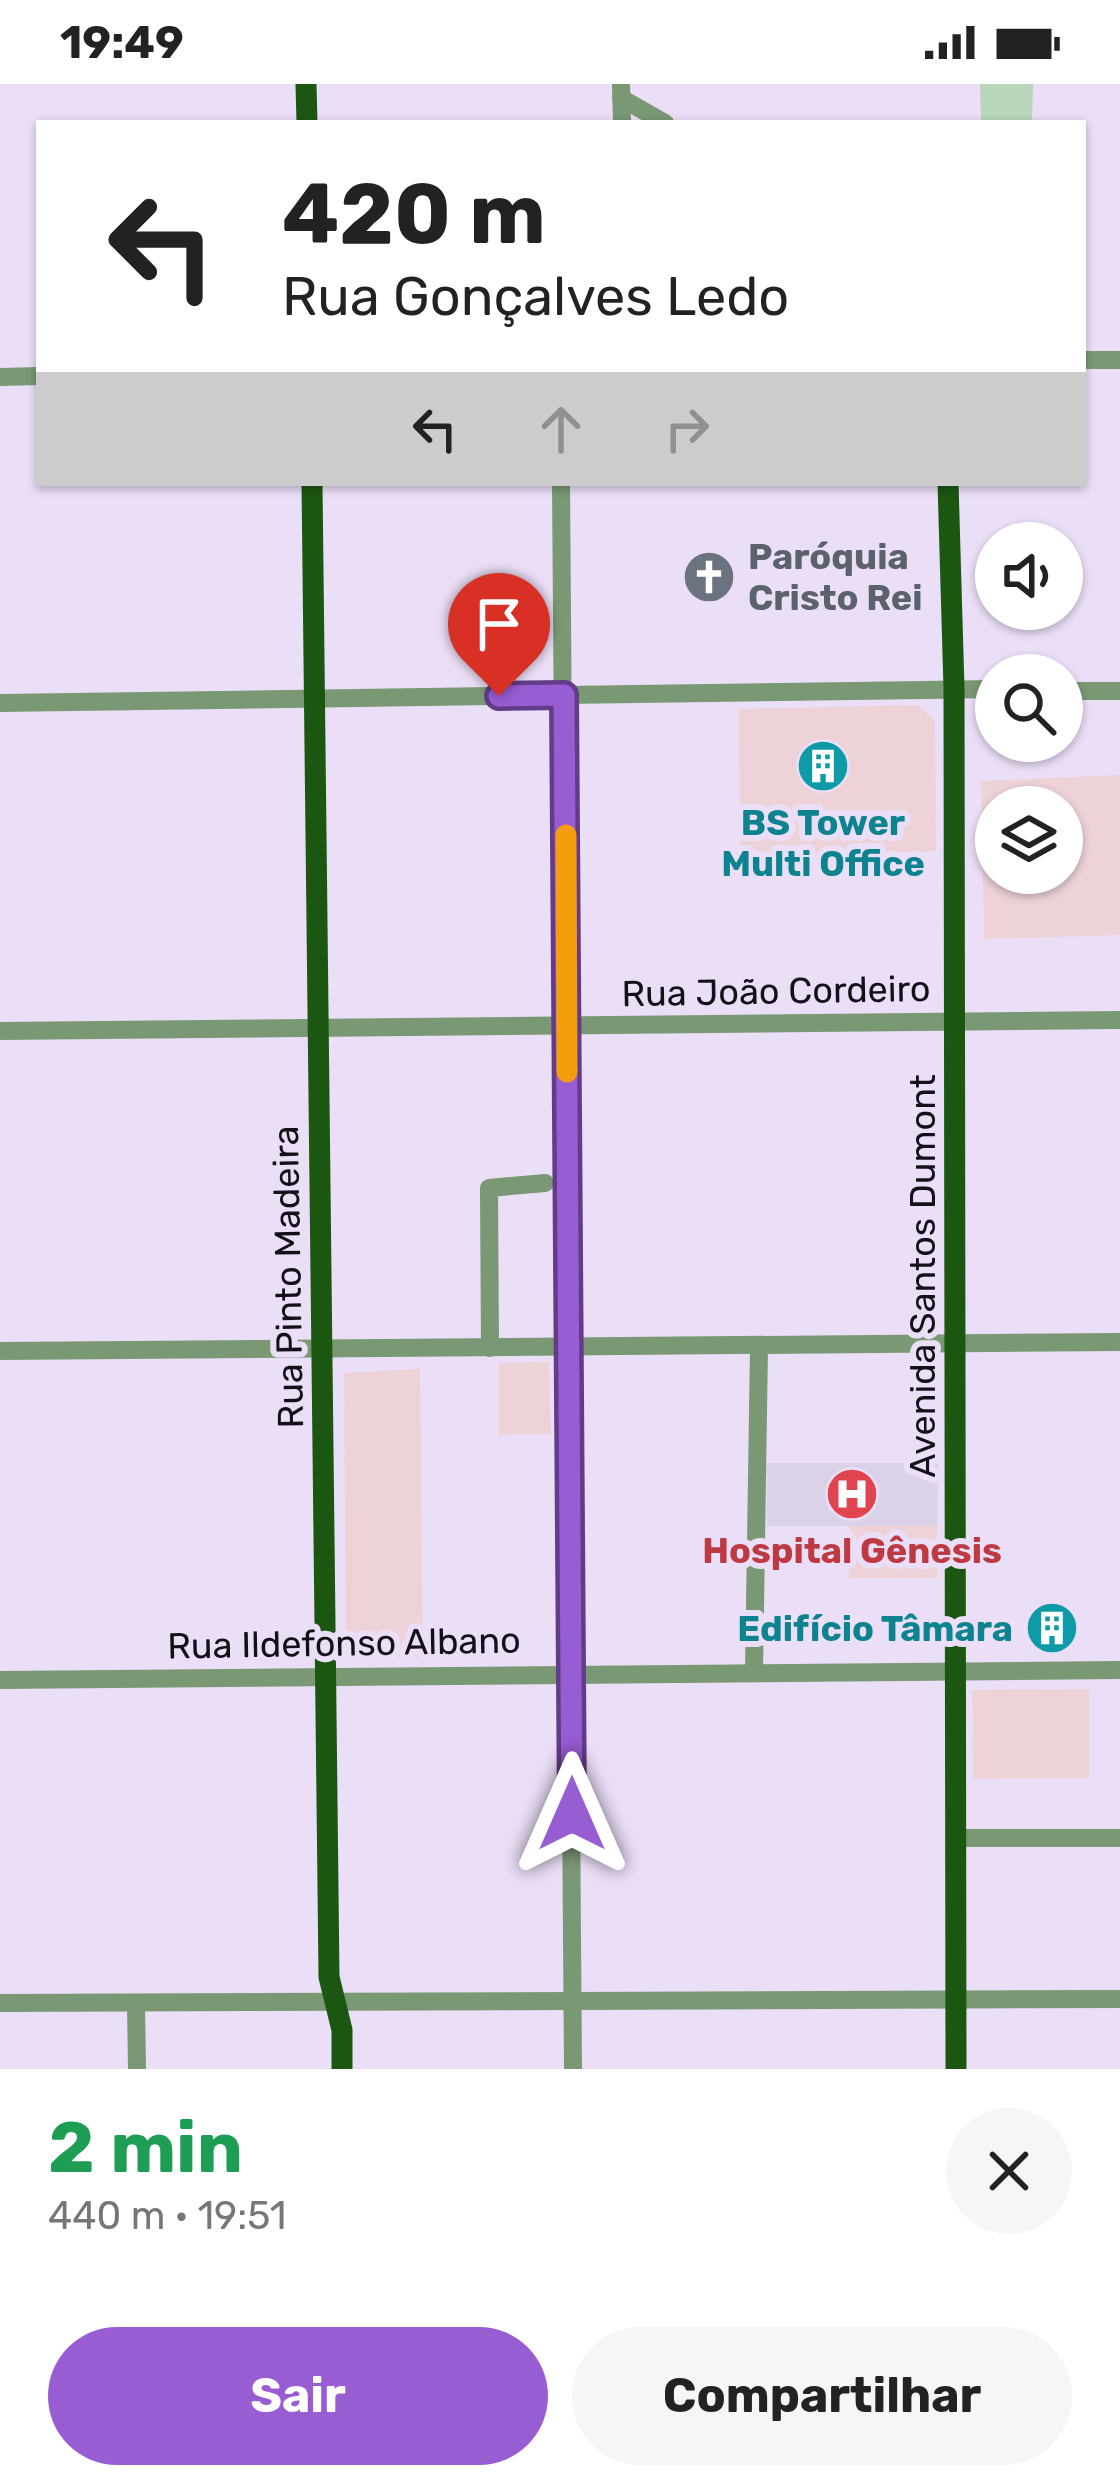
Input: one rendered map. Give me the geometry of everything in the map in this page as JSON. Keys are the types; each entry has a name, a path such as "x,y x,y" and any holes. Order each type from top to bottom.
{"main road":[{"path":"306,84 307,120"},
{"name":"Rua Pinto Madeira","path":"311,486 329,1977 342,2030 342,2069"},
{"name":"Avenida Santos Dumont","path":"948,486 954,688 956,2069"}],"street":[{"path":"621,91 661,120"},
{"path":"1086,360 1120,360"},
{"path":"0,376 36,376"},
{"path":"562,486 574,2069"},
{"path":"0,703 975,688"},
{"path":"1083,691 1120,691"},
{"name":"Rua João Cordeiro","path":"0,1031 1120,1021"},
{"path":"490,1348 489,1188 544,1183"},
{"path":"0,1351 1120,1342"},
{"path":"754,1672 758,1347"},
{"name":"Rua Ildefonso Albano","path":"0,1680 1120,1670"},
{"path":"956,1838 1120,1838"},
{"path":"0,2003 1120,1999"},
{"path":"136,2004 137,2069"}],"shaded area":[{"path":"918,705 935,720 936,851 740,860 739,709"},
{"path":"1120,775 1120,935 984,939 983,894 1083,894 1083,786 981,786 981,781"},
{"path":"549,1362 551,1434 499,1435 499,1363"},
{"path":"420,1369 423,1658 346,1654 344,1373"},
{"name":"Hospital Gênesis","path":"767,1463 938,1463 937,1526 767,1526"},
{"path":"850,1526 937,1526 937,1578 849,1578"},
{"path":"1089,1689 1089,1778 973,1779 972,1690"}],"green space":[{"path":"980,84 1033,84 1032,120 981,120"}],"slow traffic":[{"path":"566,835 567,1072"}],"place":[{"name":"Paróquia Cristo Rei","path":"709,577"},
{"name":"BS Tower Multi Office","path":"823,766"},
{"name":"Hospital Gênesis","path":"852,1494"},
{"name":"Edifício Tâmara","path":"1052,1628"}],"route":[{"path":"499,696 564,695 572,1814"}]}
